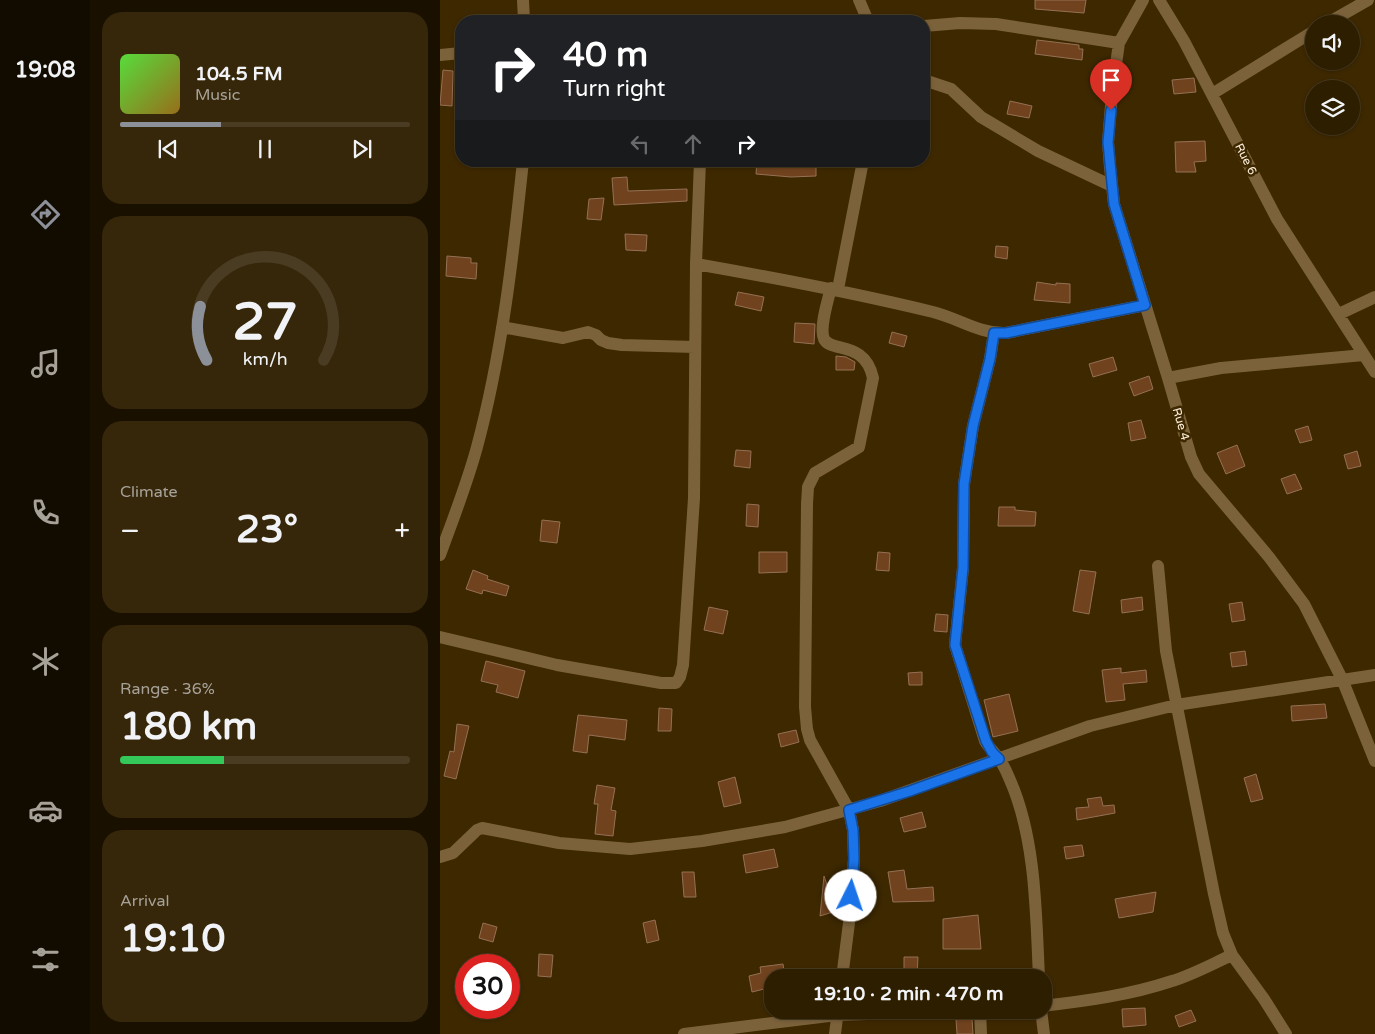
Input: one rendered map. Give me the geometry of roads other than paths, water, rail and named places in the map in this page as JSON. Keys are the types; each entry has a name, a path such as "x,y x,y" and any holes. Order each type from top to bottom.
{"street":[{"path":"522,0 523,15"},
{"path":"859,0 865,15"},
{"path":"930,26 967,23 996,24 1119,43 1143,0"},
{"name":"Rue 6","path":"1159,0 1184,40 1277,219 1375,372"},
{"path":"1342,15 1368,0"},
{"path":"1212,94 1305,37"},
{"name":"Rue 4","path":"1119,43 1108,142 1116,212 1194,466 1295,590 1313,620 1342,679 1375,760"},
{"path":"440,55 455,54"},
{"path":"930,82 952,89 981,117 1038,151 1112,186"},
{"path":"440,555 463,494 489,396 502,327 522,167"},
{"path":"440,637 557,665 661,683 676,683 679,680 683,665 694,498 696,264 700,167"},
{"path":"843,969 850,915 854,859 853,830 849,810 810,740 807,729 805,707 806,531 808,487 811,478 819,470 859,447 873,378 871,368 864,358 855,352 827,342 824,339 822,329 834,289 862,167"},
{"path":"696,264 834,289 936,312 984,331 994,333 1006,333 1145,305"},
{"path":"1339,314 1375,297"},
{"path":"502,327 563,338 588,332 608,343 622,345 695,347"},
{"path":"994,333 986,376 973,426 964,484 963,568 955,645 986,741 992,752 999,759 1010,780 1022,815 1032,871 1038,969"},
{"path":"1168,378 1222,368 1364,355"},
{"path":"1158,566 1166,651 1223,933 1232,955 1264,999 1286,1034"},
{"path":"440,858 453,853 472,834 482,828 559,843 630,849 702,841 785,827 910,791 1090,726 1176,705 1375,675"},
{"path":"1052,1005 1116,996 1172,981 1232,955"},
{"path":"684,1034 788,1019"},
{"path":"835,1034 836,1019"},
{"path":"980,1019 981,1034"},
{"path":"1042,1019 1044,1034"}]}
